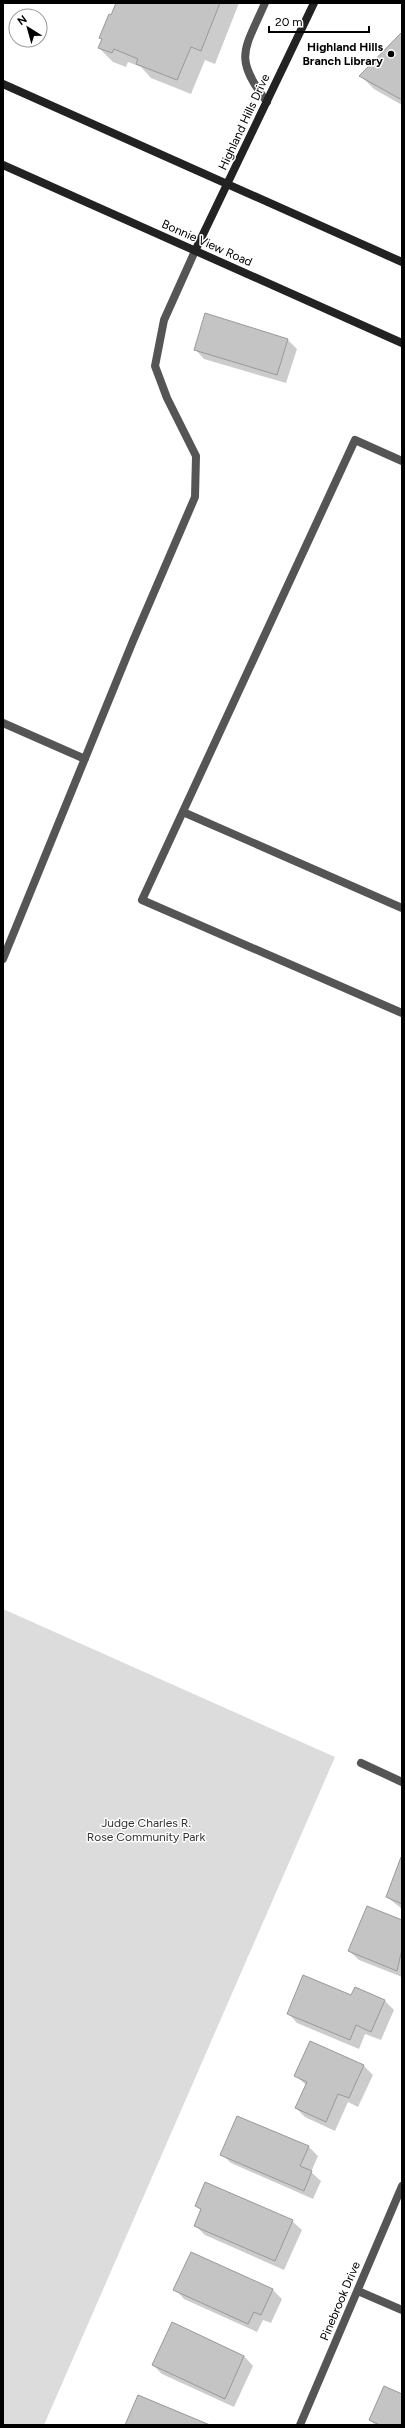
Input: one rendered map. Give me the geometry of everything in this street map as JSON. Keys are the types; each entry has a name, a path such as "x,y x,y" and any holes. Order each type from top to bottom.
{"main road":[{"name":"Highland Hills Drive","path":"195,251 314,3"},
{"path":"3,84 402,262"},
{"name":"Bonnie View Road","path":"3,165 402,343"}],"street":[{"path":"265,3 244,50 244,63 250,80 267,102"},
{"path":"3,959 195,496 196,456 166,398 155,366 164,320 195,251"},
{"path":"402,461 355,440 142,900 402,1013"},
{"path":"3,723 85,759"},
{"path":"182,812 402,908"},
{"path":"361,1763 402,1782"},
{"name":"Pinebrook Drive","path":"300,2425 402,2186"},
{"path":"358,2291 402,2310"}],"green space":[{"name":"Judge Charles R. Rose Community Park","path":"3,1609 335,1757 44,2425 3,2425"}],"building":[{"path":"116,3 220,3 201,51 191,47 177,80 136,64 138,59 114,49 112,53 98,48 102,39 99,38 109,14 111,15"},
{"name":"Highland Hills Branch Library","path":"402,32 402,100 359,76"},
{"path":"205,313 288,339 277,375 194,350"},
{"path":"402,1857 402,1904 386,1897"},
{"path":"367,1906 402,1920 402,1949 397,1971 348,1951"},
{"path":"303,1975 351,1995 355,1987 385,2000 371,2032 356,2025 350,2040 287,2014"},
{"path":"310,2041 364,2065 349,2098 338,2094 326,2122 295,2108 307,2082 294,2076"},
{"path":"237,2116 309,2146 300,2166 312,2171 304,2191 220,2155"},
{"path":"205,2182 293,2220 275,2261 194,2226 201,2209 195,2206"},
{"path":"191,2252 273,2289 261,2315 254,2312 248,2324 173,2290"},
{"path":"172,2322 244,2356 225,2399 152,2365"},
{"path":"384,2386 402,2394 402,2425 380,2425 369,2420"},
{"path":"138,2395 210,2425 125,2425"}],"place":[{"name":"Highland Hills Branch Library","path":"391,54"}]}
